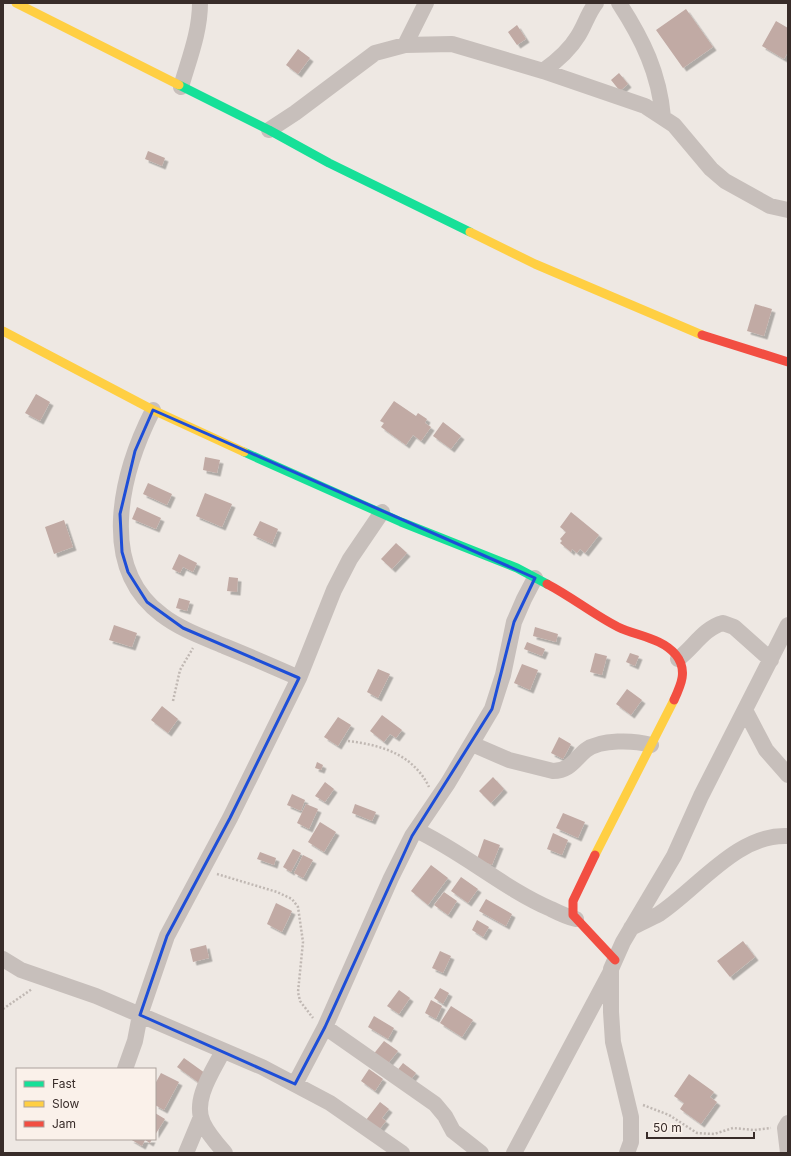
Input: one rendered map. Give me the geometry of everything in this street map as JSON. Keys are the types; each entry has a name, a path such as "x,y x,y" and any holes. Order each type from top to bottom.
{"street":[{"path":"16,3 269,130 329,163 535,264 646,314 691,332 788,362"},
{"path":"181,87 194,45 200,18 200,3"},
{"path":"405,45 426,3"},
{"path":"543,71 561,58 572,46 596,3"},
{"path":"619,3 632,22 655,69 661,97 663,117"},
{"path":"269,130 295,114 375,53 405,45 452,44 543,71 644,106 674,125 711,169 725,181 770,206 786,211"},
{"path":"3,331 153,410 294,475 402,522 477,551 535,578 618,627 665,645 678,659 682,667 683,679 668,714 590,862 573,901 573,915 613,964 611,1012 613,1042 632,1128 631,1142 627,1153"},
{"path":"153,410 143,429 127,482 120,514 122,552 135,587 147,602 162,615 202,636 299,678"},
{"path":"125,1068 135,1042 140,1015 167,936 203,870 299,678 334,590 350,559 382,512"},
{"path":"295,1084 325,1027 391,878 416,830 472,744 492,709 503,675 514,622 535,578"},
{"path":"678,659 694,646 710,629 723,623 734,627 771,660"},
{"path":"514,1153 631,928 674,856 701,796 788,625"},
{"path":"745,710 766,750 788,775"},
{"path":"472,744 509,760 553,771 560,771 567,768 592,746 630,740 651,745"},
{"path":"416,830 462,856 522,896 576,919"},
{"path":"631,928 659,914 740,850 763,839 788,836"},
{"path":"3,959 21,970 96,996 295,1084 330,1103 402,1153"},
{"path":"325,1027 435,1104 445,1116 453,1131 481,1153"},
{"path":"223,1051 205,1089 200,1106 201,1117 206,1129 225,1153"},
{"path":"186,1153 201,1117"},
{"path":"781,1125 785,1128 788,1153"}],"path":[{"path":"174,701 180,670 202,636"},
{"path":"348,741 371,744 385,749 401,757 412,765 422,773 430,788 432,805"},
{"path":"203,870 277,892 292,899 298,907 303,942 298,982 300,1001 311,1016 325,1027"},
{"path":"3,1009 35,988 46,978"},
{"path":"626,1098 669,1115 697,1133 714,1134 733,1128 754,1130 781,1125"}],"highlighted area":[{"path":"153,410 535,578 514,622 492,709 412,836 325,1027 295,1084 140,1015 167,936 230,818 299,678 183,628 147,602 128,572 122,552 120,514 135,451"}],"building":[{"path":"686,9 713,47 683,68 656,30"},
{"path":"776,21 788,28 788,52 784,59 762,46"},
{"path":"517,25 526,39 517,45 508,32"},
{"path":"298,49 310,58 298,74 286,65"},
{"path":"619,73 628,84 620,91 611,80"},
{"path":"148,151 165,158 162,166 145,159"},
{"path":"755,304 772,309 764,336 747,331"},
{"path":"36,394 50,402 40,421 25,413"},
{"path":"394,401 416,416 418,413 427,419 425,423 431,427 421,441 413,435 406,445 381,427 384,423 380,421"},
{"path":"443,422 461,436 451,449 433,436"},
{"path":"205,457 220,460 217,473 203,470"},
{"path":"148,483 172,494 167,505 143,494"},
{"path":"205,493 232,504 222,527 196,516"},
{"path":"137,507 161,518 156,529 132,519"},
{"path":"571,512 599,535 585,553 580,549 577,553 572,549 571,552 560,543 562,541 560,539 566,532 560,527"},
{"path":"64,520 73,547 54,554 45,527"},
{"path":"260,521 278,529 272,544 253,535"},
{"path":"396,543 407,553 392,569 381,559"},
{"path":"179,554 197,563 193,572 183,567 180,573 172,569"},
{"path":"229,577 238,578 237,592 227,591"},
{"path":"179,598 190,601 187,611 176,608"},
{"path":"114,625 137,633 132,647 109,640"},
{"path":"535,627 558,634 556,642 533,636"},
{"path":"527,642 545,649 542,656 524,649"},
{"path":"595,653 607,656 602,675 590,672"},
{"path":"630,653 639,656 635,666 626,662"},
{"path":"522,664 538,670 530,690 514,683"},
{"path":"378,669 390,674 378,698 367,692"},
{"path":"627,689 642,700 631,715 616,704"},
{"path":"162,706 178,719 168,733 151,720"},
{"path":"382,715 402,730 396,738 390,734 384,742 370,731"},
{"path":"338,717 351,725 338,746 324,737"},
{"path":"559,737 571,744 563,759 551,753"},
{"path":"317,762 323,765 321,770 315,768"},
{"path":"493,777 504,789 491,803 479,791"},
{"path":"325,782 334,789 325,802 315,796"},
{"path":"292,794 305,800 301,811 287,805"},
{"path":"306,804 318,809 309,829 297,823"},
{"path":"355,804 376,812 372,821 352,813"},
{"path":"563,813 585,822 578,838 556,828"},
{"path":"320,822 336,832 324,852 308,842"},
{"path":"553,833 568,840 562,855 547,849"},
{"path":"484,839 500,845 492,865 477,859"},
{"path":"293,849 301,853 291,872 283,867"},
{"path":"260,852 276,858 274,865 257,859"},
{"path":"303,855 313,860 303,878 294,873"},
{"path":"431,865 448,878 428,905 411,891"},
{"path":"461,877 478,889 468,903 451,891"},
{"path":"444,892 457,901 448,915 434,905"},
{"path":"486,899 512,914 506,926 479,911"},
{"path":"276,903 292,911 282,932 267,924"},
{"path":"477,920 489,927 483,937 472,930"},
{"path":"743,941 755,957 730,977 717,961"},
{"path":"206,945 209,958 193,962 190,949"},
{"path":"440,951 451,956 443,973 432,968"},
{"path":"440,988 449,993 443,1004 434,998"},
{"path":"399,990 410,998 399,1014 387,1006"},
{"path":"431,1000 442,1006 436,1019 425,1013"},
{"path":"451,1006 473,1020 462,1037 440,1023"},
{"path":"374,1016 394,1028 388,1039 368,1027"},
{"path":"384,1041 398,1051 386,1066 372,1056"},
{"path":"184,1058 209,1076 202,1085 177,1067"},
{"path":"403,1063 416,1073 409,1082 396,1072"},
{"path":"369,1069 383,1079 375,1091 361,1081"},
{"path":"161,1073 179,1082 164,1110 156,1106 156,1082"},
{"path":"689,1074 714,1092 710,1097 717,1102 701,1124 680,1109 684,1103 674,1096"},
{"path":"380,1102 389,1109 382,1118 386,1121 379,1130 366,1120"},
{"path":"156,1114 165,1119 156,1133"},
{"path":"132,1140 145,1140 142,1146"}],"traffic: fast":[{"path":"179,85 269,130 329,163 470,232"},
{"path":"244,452 401,522 517,568 547,584"}],"traffic: slow":[{"path":"16,3 179,85"},
{"path":"470,232 535,264 702,335"},
{"path":"3,331 153,410 244,452"},
{"path":"595,855 674,700"}],"traffic: jam":[{"path":"702,335 788,362"},
{"path":"547,584 618,627 657,641 670,649 676,655 682,666 681,683 674,700"},
{"path":"595,855 573,901 573,915 615,960"}]}
